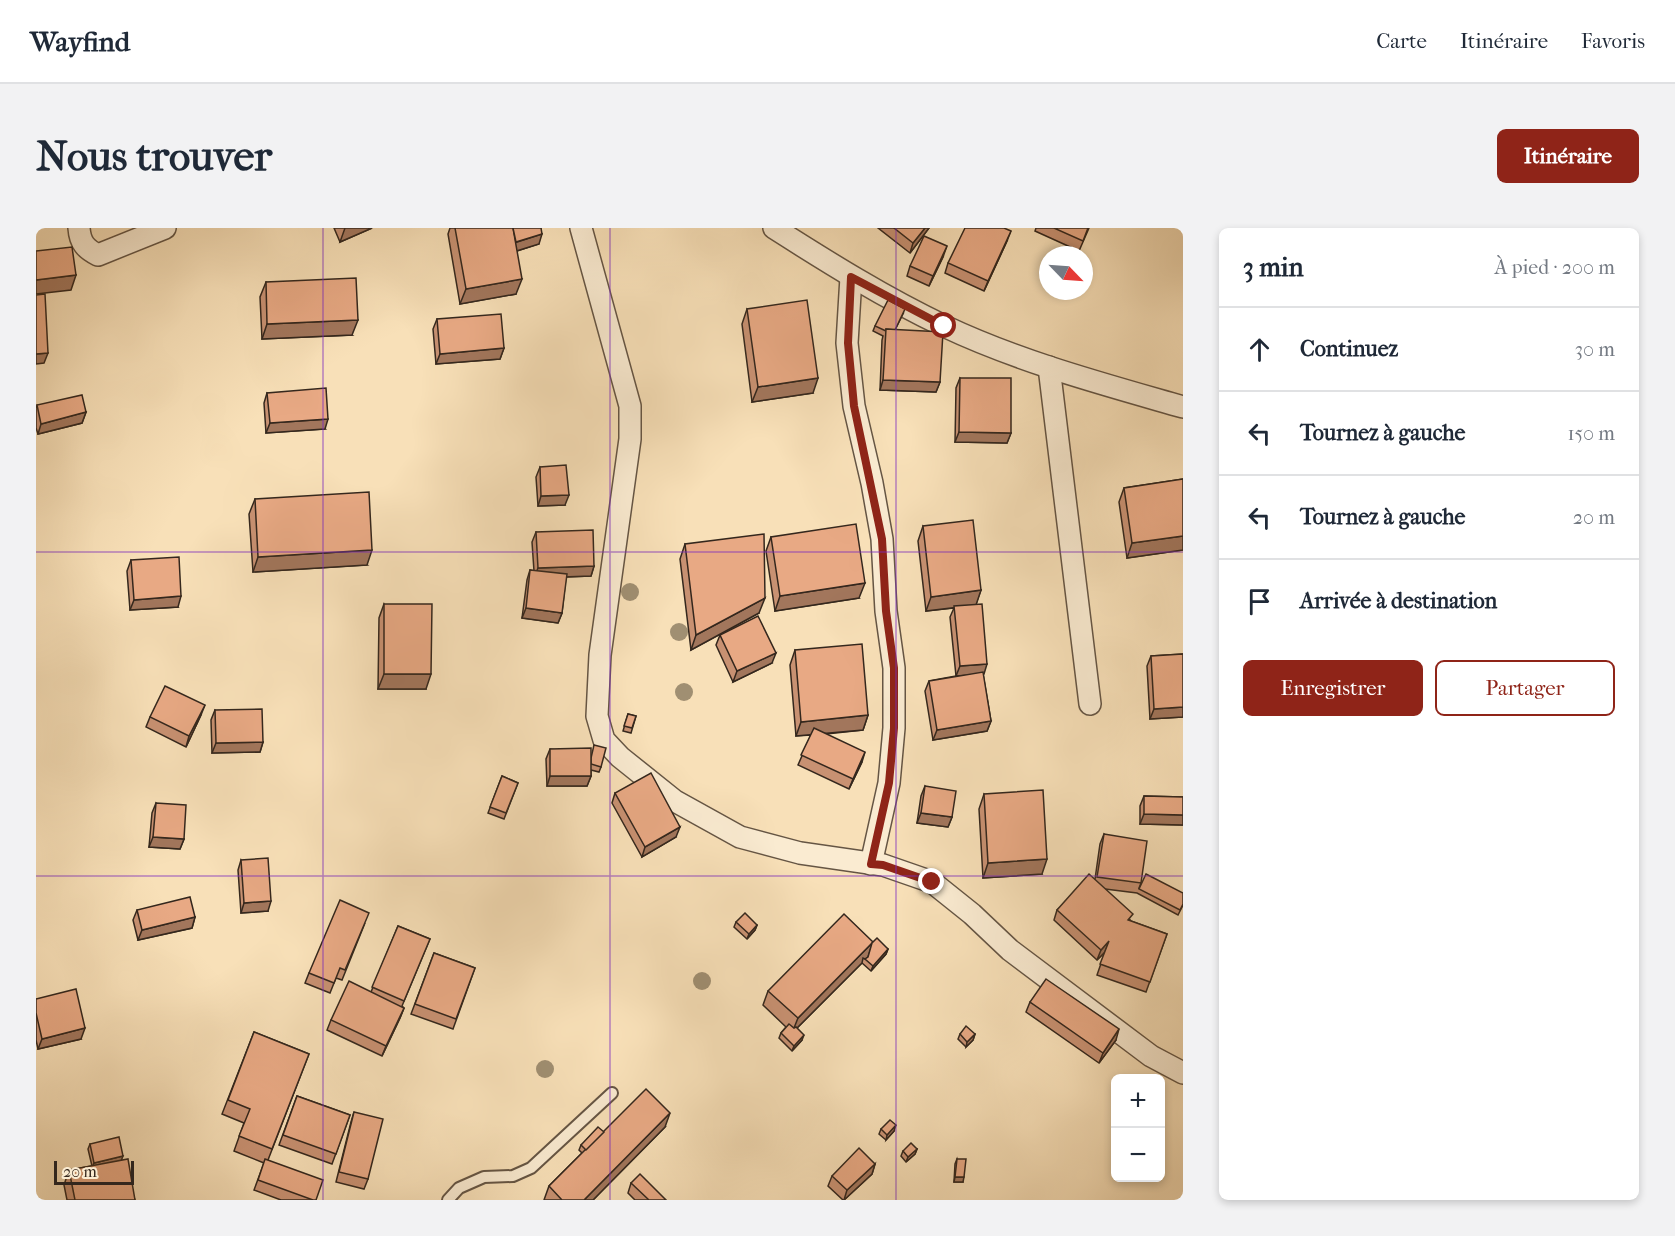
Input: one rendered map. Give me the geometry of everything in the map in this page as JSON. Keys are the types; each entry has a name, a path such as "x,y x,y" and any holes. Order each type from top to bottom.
{"street":[{"path":"79,228 80,239 87,249 98,255 165,228"},
{"path":"581,228 630,406 630,439 600,655 597,716 604,740 620,757 675,801 740,837 800,853 883,865 932,882 972,914 1010,950 1151,1056 1183,1073"},
{"path":"774,228 851,277 944,326 1049,367 1183,407"},
{"path":"851,277 849,353 854,406 882,539 886,611 894,668 894,728 889,783 871,864"},
{"path":"1049,367 1090,704"}],"lane":[{"path":"448,1200 459,1188 484,1178 513,1176 531,1168 612,1093"}],"building":[{"path":"455,228 513,228 522,279 466,289"},
{"path":"513,228 541,228 542,234 516,242"},
{"path":"894,228 925,228 913,243"},
{"path":"965,228 1004,228 1011,231 988,281 948,263"},
{"path":"1054,228 1088,228 1083,241"},
{"path":"924,236 947,246 933,276 910,266"},
{"path":"72,247 76,275 36,280 36,251"},
{"path":"356,278 358,320 267,324 266,282"},
{"path":"45,294 48,353 36,354 36,295"},
{"path":"807,300 818,378 758,387 747,309"},
{"path":"888,300 905,309 895,330 886,329 886,331 875,326"},
{"path":"501,314 504,348 440,354 437,319"},
{"path":"886,329 943,332 940,382 883,380"},
{"path":"960,378 1011,378 1011,433 959,432"},
{"path":"326,388 328,419 270,423 267,393"},
{"path":"82,395 86,412 41,424 37,405"},
{"path":"566,465 569,495 541,496 540,467"},
{"path":"1183,479 1183,536 1132,543 1124,488"},
{"path":"369,492 372,550 258,557 255,499"},
{"path":"973,520 981,590 931,597 923,526"},
{"path":"856,524 865,583 780,596 771,537"},
{"path":"593,530 594,566 538,568 536,532"},
{"path":"764,534 765,598 696,635 685,544"},
{"path":"179,557 181,596 134,600 131,560"},
{"path":"530,570 567,574 562,613 526,608"},
{"path":"384,604 432,604 431,674 384,674"},
{"path":"982,604 987,664 960,666 954,606"},
{"path":"758,616 776,653 737,671 720,635"},
{"path":"862,644 868,715 801,722 795,650"},
{"path":"1183,654 1183,707 1154,709 1151,656"},
{"path":"983,672 991,721 937,730 929,681"},
{"path":"165,686 205,705 189,736 150,717"},
{"path":"262,709 263,742 216,743 215,710"},
{"path":"628,714 636,716 632,728 624,726"},
{"path":"814,728 865,752 853,779 801,755"},
{"path":"594,745 606,748 601,767 591,764"},
{"path":"591,748 591,776 550,776 550,749"},
{"path":"651,773 680,827 645,847 615,793"},
{"path":"502,776 518,783 506,813 490,807"},
{"path":"925,786 956,791 952,817 921,813"},
{"path":"1043,790 1047,859 988,863 984,794"},
{"path":"1144,796 1183,797 1183,815 1144,814"},
{"path":"156,803 186,805 184,839 153,837"},
{"path":"1104,834 1147,841 1141,883 1097,877"},
{"path":"268,858 271,901 244,903 241,860"},
{"path":"1089,874 1133,914 1128,920 1167,934 1150,982 1100,964 1109,941 1101,950 1057,910"},
{"path":"1146,874 1183,893 1183,904 1180,910 1139,889"},
{"path":"190,897 195,917 142,930 137,910"},
{"path":"340,900 369,913 345,970 340,968 334,983 309,973"},
{"path":"745,913 757,925 749,934 736,922"},
{"path":"844,914 873,942 798,1018 768,991"},
{"path":"398,926 430,939 404,1001 372,987"},
{"path":"877,938 888,949 873,966 865,959 868,957 872,943"},
{"path":"434,953 475,968 456,1019 415,1004"},
{"path":"1046,979 1119,1029 1103,1053 1030,1002"},
{"path":"349,981 404,1008 386,1046 331,1020"},
{"path":"76,989 85,1028 42,1039 36,1013 36,999"},
{"path":"789,1024 804,1035 794,1046 781,1033"},
{"path":"966,1026 975,1034 967,1042 960,1034"},
{"path":"254,1032 309,1054 272,1149 239,1136 250,1109 228,1100"},
{"path":"646,1089 670,1113 584,1200 562,1200 549,1186"},
{"path":"297,1096 350,1115 336,1154 283,1135"},
{"path":"354,1112 383,1119 368,1179 339,1172"},
{"path":"890,1120 896,1125 887,1135 881,1129"},
{"path":"598,1127 604,1132 586,1150 581,1145"},
{"path":"119,1137 123,1156 94,1163 90,1144"},
{"path":"911,1143 917,1149 908,1157 903,1151"},
{"path":"859,1148 875,1164 847,1190 832,1176"},
{"path":"128,1159 135,1200 75,1200 69,1170"},
{"path":"265,1159 323,1180 316,1200 258,1180"},
{"path":"957,1159 966,1159 964,1177 955,1177"},
{"path":"640,1174 666,1200 649,1200 631,1183"}],"route":[{"path":"932,882 883,865 871,864 889,783 894,728 894,668 886,611 882,539 854,406 848,343 851,277 944,326"}]}
